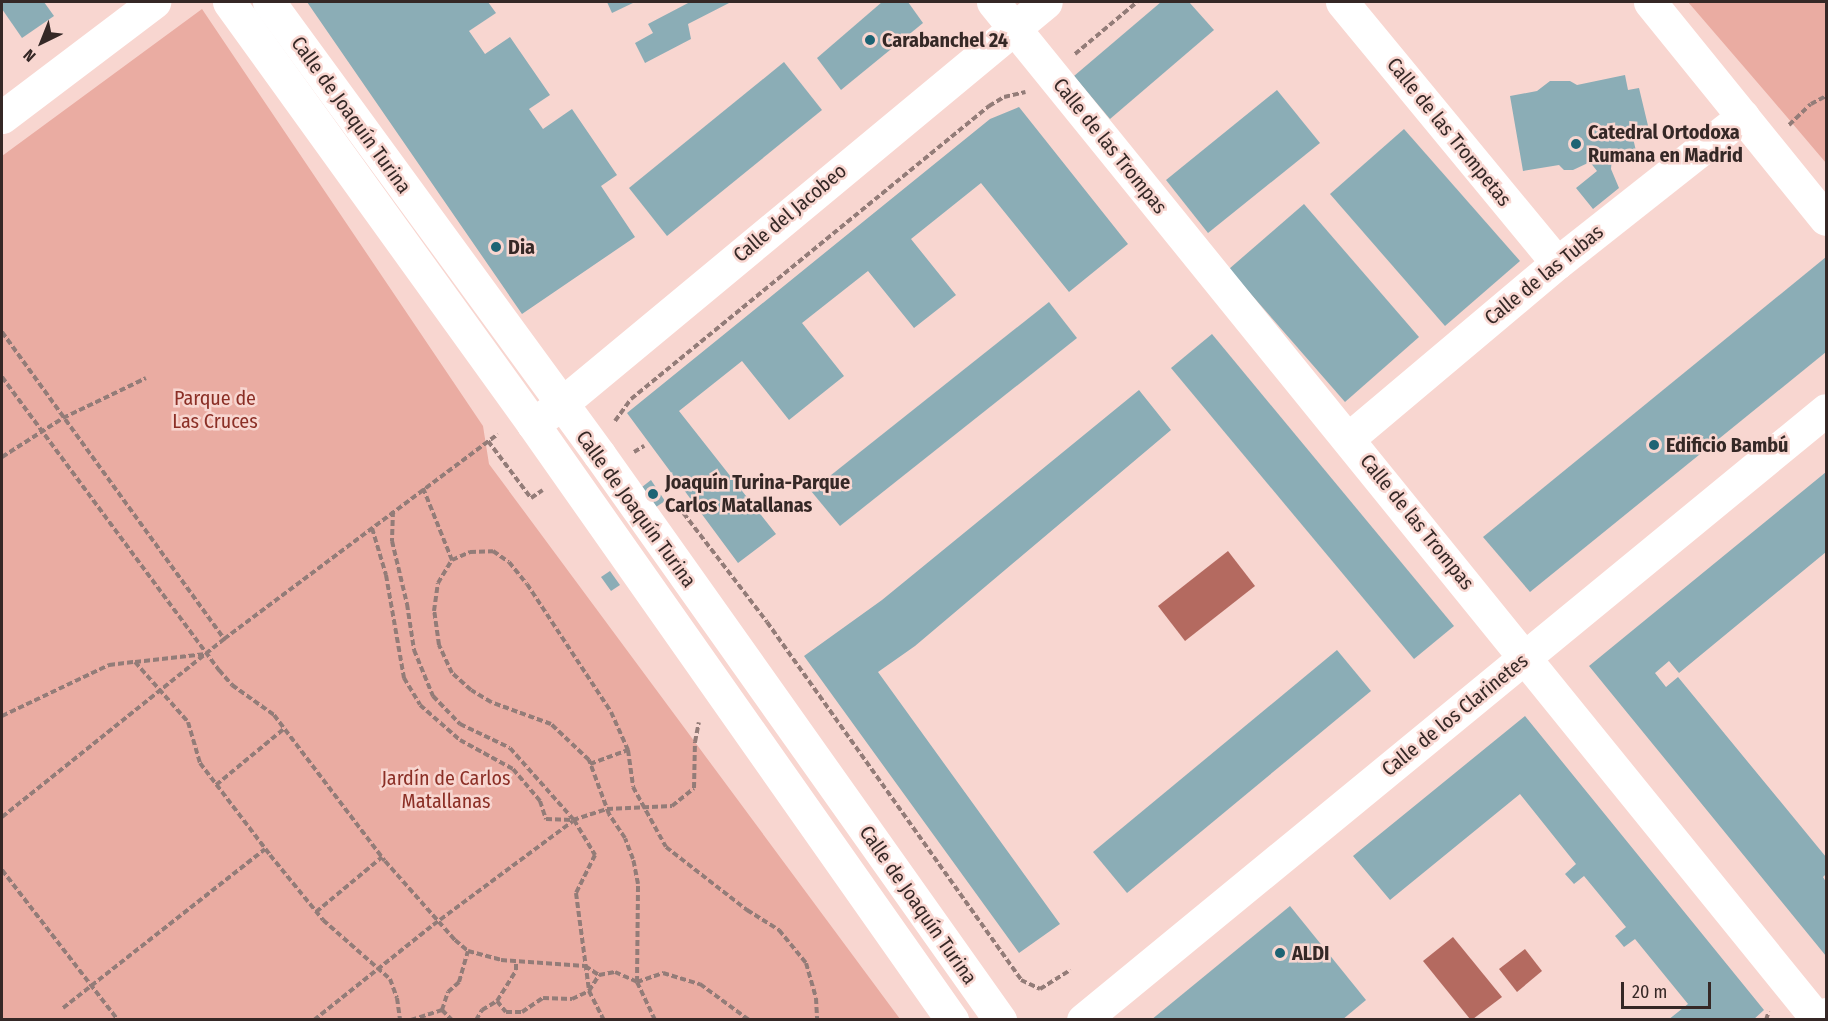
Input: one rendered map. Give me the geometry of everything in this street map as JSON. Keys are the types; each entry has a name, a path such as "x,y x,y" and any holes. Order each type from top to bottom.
{"street":[{"path":"5,107 154,2"},
{"name":"Calle de Joaquín Turina","path":"229,2 533,424 952,1020"},
{"name":"Calle de Joaquín Turina","path":"269,2 560,405 599,454 1001,1018"},
{"name":"Calle de las Trompas","path":"993,2 1526,656 1819,1020"},
{"name":"Calle del Jacobeo","path":"533,424 560,405 1013,27 1046,2"},
{"name":"Calle de las Trompetas","path":"1342,2 1557,263"},
{"path":"1650,2 1827,219"},
{"name":"Calle de las Tubas","path":"1349,438 1557,263 1743,116"},
{"name":"Calle de los Clarinetes","path":"1083,1020 1827,410"},
{"path":"1819,1020 1827,1014"}],"path":[{"path":"1069,59 1137,2"},
{"path":"617,426 615,418 631,399 989,106 1005,97 1028,92"},
{"path":"1782,132 1811,104 1827,96"},
{"path":"2,332 224,639"},
{"path":"2,377 232,685 274,715 382,857 437,922 468,951 516,962 585,966 599,975 615,972 637,982 663,973 700,984 749,1020"},
{"path":"2,457 63,418 146,378"},
{"path":"2,817 160,688 423,488 498,434"},
{"path":"488,441 531,498 546,488"},
{"path":"630,442 642,459"},
{"path":"423,488 452,560"},
{"path":"677,505 767,622 1021,980 1040,989 1070,970"},
{"path":"393,511 392,541 407,604 414,650 433,696 460,724 510,748 574,820 595,855 576,893 589,991 604,1020"},
{"path":"372,528 386,574 404,678 420,705 460,740 513,769 540,801 546,819 574,820"},
{"path":"655,1020 637,982 639,884 625,838 607,808 590,764 551,724 491,702 471,690 452,673 439,645 434,611 438,583 452,560 470,552 493,551 509,561 592,679 611,712 628,750 633,787 666,847 747,910 779,930 806,963 816,998 817,1020"},
{"path":"2,716 109,665 207,654"},
{"path":"135,662 188,722 200,763 265,849 316,912 390,979 397,998 400,1020"},
{"path":"566,822 607,808 672,806 694,788 695,741 699,722"},
{"path":"216,784 285,728"},
{"path":"590,764 628,750"},
{"path":"314,1020 437,922 574,820"},
{"path":"63,1008 265,849"},
{"path":"316,912 382,857"},
{"path":"2,870 118,1020"},
{"path":"442,1010 448,992 459,982 468,951"},
{"path":"476,1020 482,1010 497,1001 516,970 516,962"},
{"path":"497,1001 506,1012 522,1012 543,998 572,999 589,991 599,975"},
{"path":"411,1020 442,1010"},
{"path":"442,1010 452,1020"},
{"path":"365,1020 380,1020"}],"green space":[{"path":"1688,2 1826,2 1826,163 1769,96"},
{"path":"202,9 483,426 489,464 900,1019 2,1019 2,156"}],"shaded area":[{"path":"1228,551 1255,586 1185,641 1158,606"},
{"path":"1453,937 1502,997 1473,1019 1470,1019 1423,961"},
{"path":"1525,949 1542,971 1517,992 1499,969"}],"building":[{"path":"2,2 44,2 54,16 22,38 2,9"},
{"path":"307,2 488,2 496,13 469,31 485,54 510,37 550,95 529,109 543,129 572,109 617,175 601,186 635,237 522,314"},
{"path":"607,2 635,2 612,13"},
{"path":"690,2 731,2 688,24 691,39 645,63 635,43 653,33 648,24"},
{"name":"Carabanchel 24","path":"882,2 908,2 923,23 841,90 817,58"},
{"path":"1161,2 1189,2 1214,30 1110,119 1074,76"},
{"path":"784,62 822,110 667,236 629,188"},
{"name":"Catedral Ortodoxa Rumana en Madrid","path":"1625,75 1628,90 1639,88 1650,134 1633,138 1636,151 1612,156 1611,169 1619,188 1593,209 1576,188 1597,171 1590,162 1573,170 1564,170 1559,165 1523,171 1510,96 1537,91 1550,81 1570,81 1577,85"},
{"path":"1277,90 1320,143 1208,233 1166,180"},
{"path":"1019,107 1128,244 1069,292 981,183 911,239 956,295 914,328 868,271 802,323 844,376 789,420 742,361 679,411 776,534 738,563 627,413 990,119"},
{"path":"1404,129 1520,261 1445,326 1330,194"},
{"path":"1304,204 1419,337 1345,402 1229,269"},
{"name":"Edificio Bambú","path":"1826,257 1826,352 1530,592 1483,537"},
{"path":"1049,302 1077,338 840,526 811,491"},
{"path":"1212,334 1454,626 1414,659 1171,368"},
{"path":"1139,390 1171,430 915,646 878,672 1060,924 1019,953 804,656 882,600"},
{"path":"1826,472 1826,552 1679,673 1669,661 1655,673 1666,687 1678,677 1826,857 1826,874 1823,877 1826,882 1826,956 1589,666"},
{"name":"Joaquín Turina-Parque Carlos Matallanas","path":"651,480 665,501 656,507 642,487"},
{"path":"610,571 620,585 611,591 601,577"},
{"path":"1337,650 1371,691 1127,893 1093,852"},
{"path":"1525,716 1764,1010 1753,1020 1668,1020 1688,1004 1635,939 1624,947 1615,936 1626,927 1584,876 1574,884 1565,874 1576,864 1520,794 1390,900 1353,856"},
{"name":"ALDI","path":"1290,906 1366,1000 1342,1020 1151,1020"}],"place":[{"name":"Carabanchel 24","path":"870,40"},
{"name":"Catedral Ortodoxa Rumana en Madrid","path":"1576,144"},
{"name":"Dia","path":"496,247"},
{"name":"Edificio Bambú","path":"1654,445"},
{"name":"Joaquín Turina-Parque Carlos Matallanas","path":"653,494"},
{"name":"ALDI","path":"1280,953"}],"park label":[{"name":"Parque de Las Cruces","path":"215,410"},
{"name":"Jardín de Carlos Matallanas","path":"446,790"}]}
